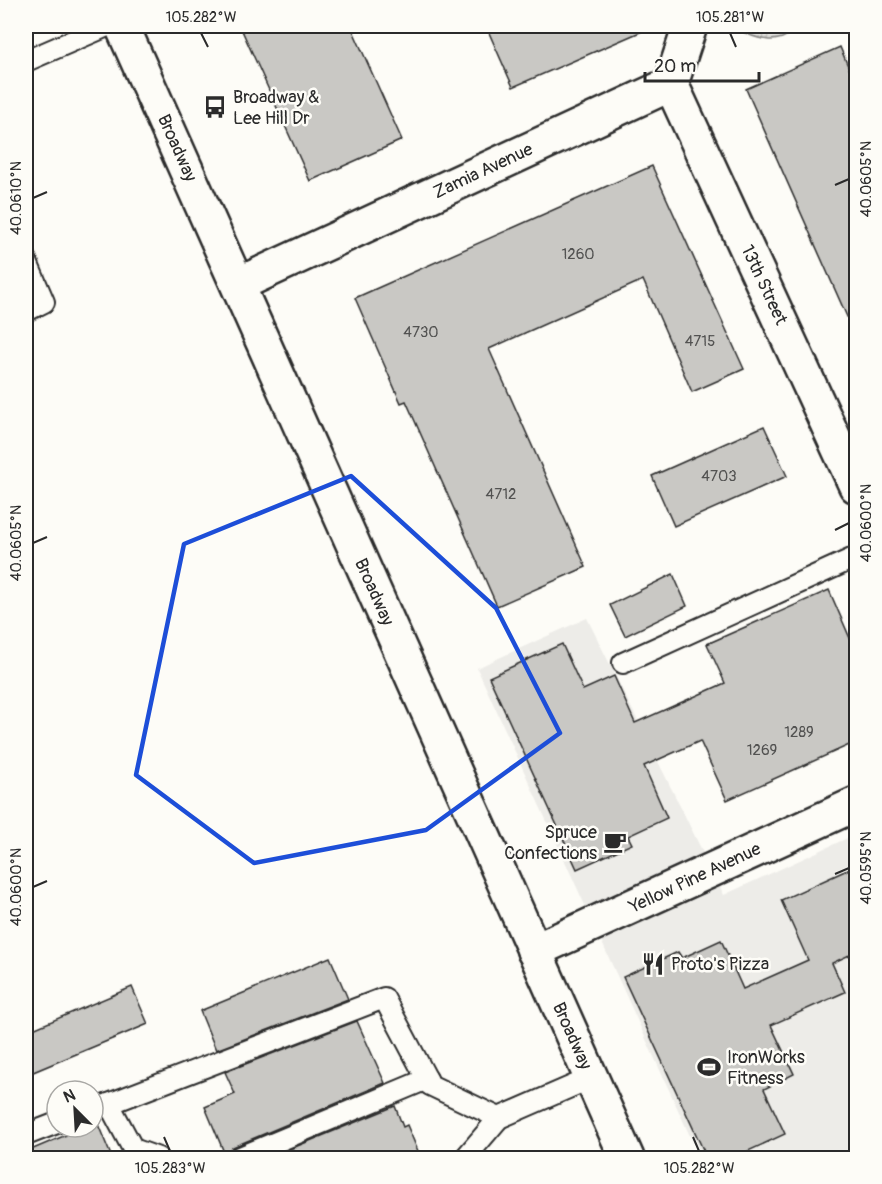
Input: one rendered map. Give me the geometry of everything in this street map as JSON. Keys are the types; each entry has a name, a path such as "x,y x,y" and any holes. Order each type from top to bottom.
{"street":[{"name":"Broadway","path":"122,26 627,1158"},
{"path":"671,84 690,26"},
{"name":"Zamia Avenue","path":"238,284 671,84"},
{"name":"13th Street","path":"671,84 856,486"},
{"name":"Yellow Pine Avenue","path":"534,951 856,804"}],"lane":[{"path":"26,61 107,26"},
{"path":"26,260 44,302 26,310"},
{"path":"623,663 856,557"},
{"path":"105,1105 384,998 430,1085 500,1118"},
{"path":"465,1158 500,1118 591,1078"},
{"path":"238,1158 427,1079"},
{"path":"105,1112 133,1149 158,1158"},
{"path":"26,1135 45,1128"}],"highlighted area":[{"path":"351,476 496,608 560,733 426,830 254,863 136,775 184,544"}],"shaded area":[{"path":"587,618 724,895 856,834 856,1158 700,1158 477,668"}],"green space":[{"path":"736,26 796,26 783,38 767,40 743,32 735,28"}],"building":[{"path":"240,26 351,26 402,140 310,181"},
{"path":"486,26 654,26 513,87"},
{"path":"840,47 856,85 856,337 746,89"},
{"path":"652,166 744,369 692,392 643,280 489,349 586,567 497,606 406,401 401,403 355,298"},
{"path":"764,426 787,476 674,526 652,476"},
{"path":"673,574 687,606 625,636 610,605"},
{"path":"829,590 856,652 856,742 727,800 700,741 644,766 667,818 628,836 632,844 577,869 489,677 562,644 583,690 614,676 635,723 725,683 707,644"},
{"path":"856,866 856,952 832,963 845,992 771,1025 794,1074 764,1089 785,1134 733,1158 707,1158 623,977 678,952 682,958 721,940 743,989 808,960 781,900"},
{"path":"330,957 348,999 216,1050 200,1011"},
{"path":"132,987 148,1024 26,1075 26,1032"},
{"path":"357,1021 385,1083 233,1147 228,1151 226,1157 205,1107 235,1094 225,1072"},
{"path":"395,1106 403,1127 407,1125 421,1158 268,1158"},
{"path":"57,1139 104,1139 112,1158 26,1158 26,1152"}],"place":[{"name":"Broadway & Lee Hill Dr","path":"215,107"},
{"name":"Spruce Confections","path":"615,842"},
{"name":"Proto's Pizza","path":"653,964"},
{"name":"IronWorks Fitness","path":"709,1067"}]}
